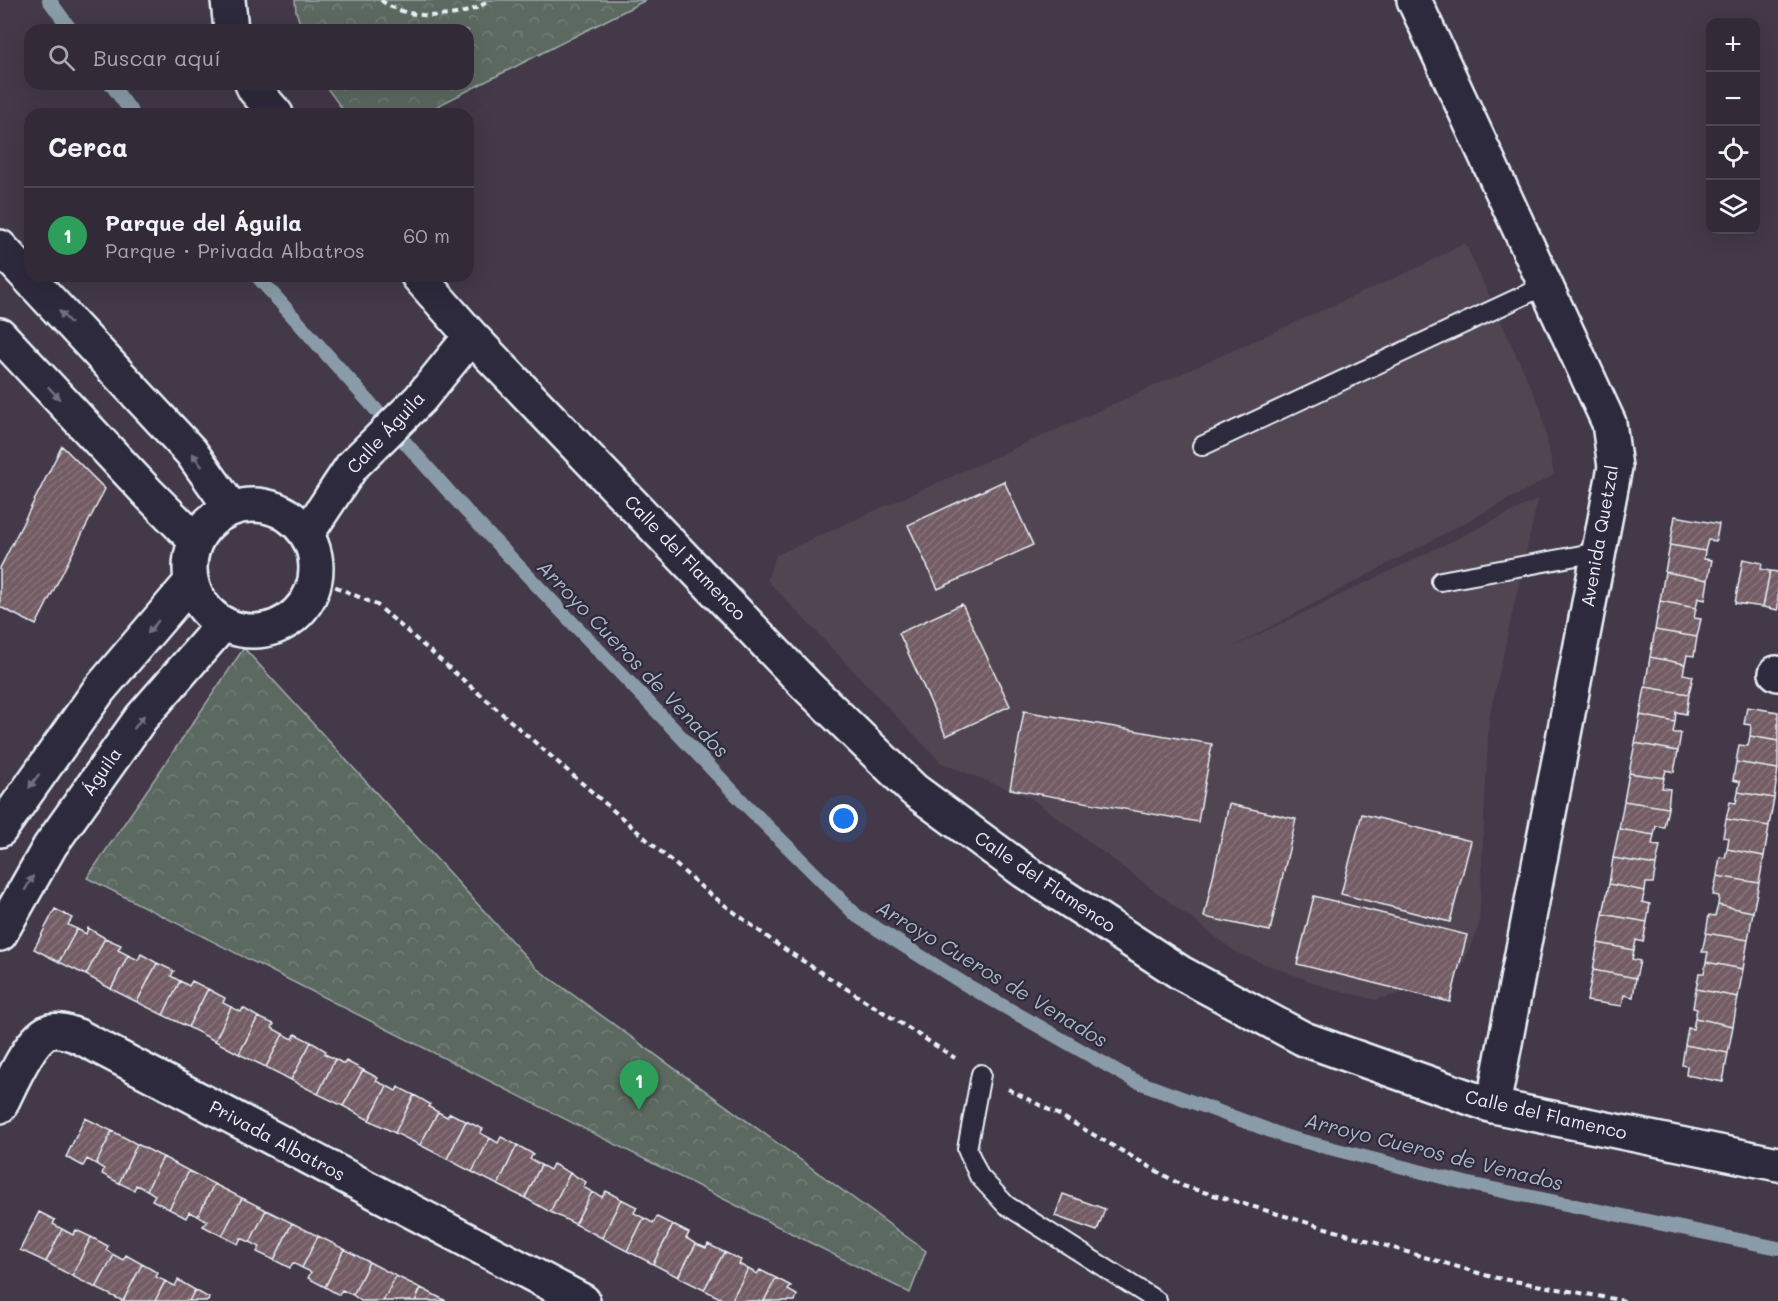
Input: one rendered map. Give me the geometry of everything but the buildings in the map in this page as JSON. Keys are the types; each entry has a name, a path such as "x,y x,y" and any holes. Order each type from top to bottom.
{"street":[{"path":"228,0 230,24"},
{"name":"Avenida Quetzal","path":"1414,0 1609,423 1615,467 1492,1106"},
{"path":"255,90 271,108"},
{"path":"0,247 24,273"},
{"path":"33,282 191,452 231,508"},
{"name":"Calle del Flamenco","path":"423,282 471,336 807,685 914,790 1034,877 1181,973 1304,1039 1492,1106 1778,1164"},
{"path":"0,335 195,540"},
{"name":"Calle Águila","path":"307,534 352,466 420,399 471,336"},
{"path":"260,504 287,514 307,534 315,555 316,578 307,600 291,618 270,629 246,631 223,624 202,607 191,582 189,561 195,540 210,520 231,508 260,504"},
{"path":"0,830 99,690 191,582"},
{"name":"Águila","path":"0,934 50,846 141,718 223,624"},
{"name":"Privada Albatros","path":"0,1106 34,1044 48,1032 61,1030 78,1036 583,1301"}],"lane":[{"path":"1202,446 1546,285"},
{"path":"1441,581 1598,552"},
{"path":"981,1074 967,1149 979,1176 1006,1205 1157,1301"}],"path":[{"path":"381,0 389,7 422,15 459,15 489,0"},
{"path":"316,578 377,605 705,891 777,945 981,1074 1061,1116 1183,1186 1491,1277 1625,1301"}],"shaded area":[{"path":"1465,243 1541,409 1554,475 1229,649 1538,499 1489,718 1479,926 1461,969 1425,986 1376,1000 1325,987 1237,953 1031,798 941,763 767,580 776,555 1419,267"}],"green space":[{"path":"295,0 646,0 474,88 474,24 300,24"},
{"path":"328,90 469,90 434,108 342,108"},
{"path":"244,648 536,968 926,1251 910,1293 87,878"}],"waterway":[{"name":"Arroyo Cueros de Venados","path":"49,0 67,24"},
{"name":"Arroyo Cueros de Venados","path":"115,90 129,108"},
{"name":"Arroyo Cueros de Venados","path":"262,282 467,512 745,804 857,916 963,983 1133,1080 1287,1137 1469,1184 1778,1248"}],"place":[{"name":"Parque del Águila","path":"639,1110"}]}
